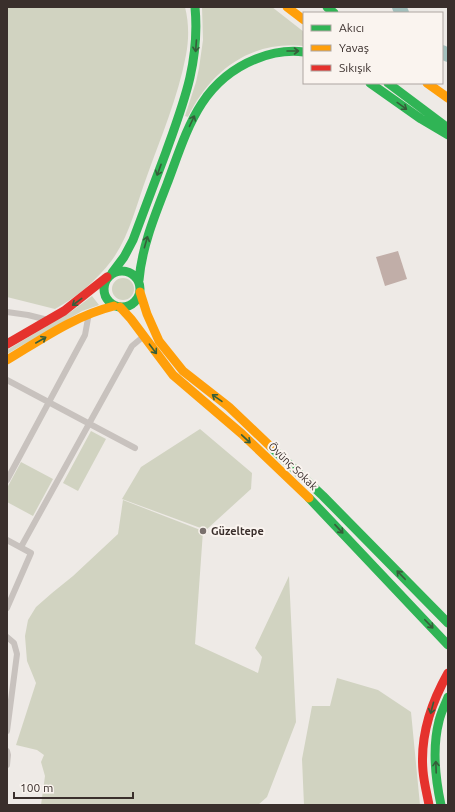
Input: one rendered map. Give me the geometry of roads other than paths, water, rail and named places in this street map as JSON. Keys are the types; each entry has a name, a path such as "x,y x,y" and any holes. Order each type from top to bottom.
{"main road":[{"path":"117,307 107,300 104,286 134,240 186,94 196,52 197,33 195,7"},
{"path":"287,7 303,19"},
{"path":"7,360 89,313 131,305 135,302 140,292 138,280 146,241 152,223 193,118 207,95 218,82 233,69 250,60 281,52 303,52"},
{"path":"371,84 421,120 448,135"},
{"path":"389,84 448,128"},
{"path":"429,84 448,98"},
{"path":"7,344 64,311 110,275 118,271 130,272 135,275 138,280"},
{"name":"Övünç Sokak","path":"140,292 147,314 160,341 183,372 207,392 229,407 323,496 448,623"},
{"name":"Övünç Sokak","path":"117,307 131,319 173,375 242,434 316,505 448,644"},
{"path":"429,805 423,770 424,736 433,702 448,673"},
{"path":"441,805 437,789 435,745 440,720 448,697"}],"street":[{"path":"7,312 28,314 48,320"},
{"path":"7,480 85,335 89,313"},
{"path":"21,547 132,346 144,336"},
{"path":"7,380 135,448"},
{"path":"7,540 31,553 7,608"},
{"path":"7,637 14,643 17,654 7,731"},
{"path":"7,751 7,765"}],"waterway":[{"path":"399,7 402,12"},
{"path":"443,52 448,55"}],"place":[{"name":"Güzeltepe","path":"203,531"}]}
